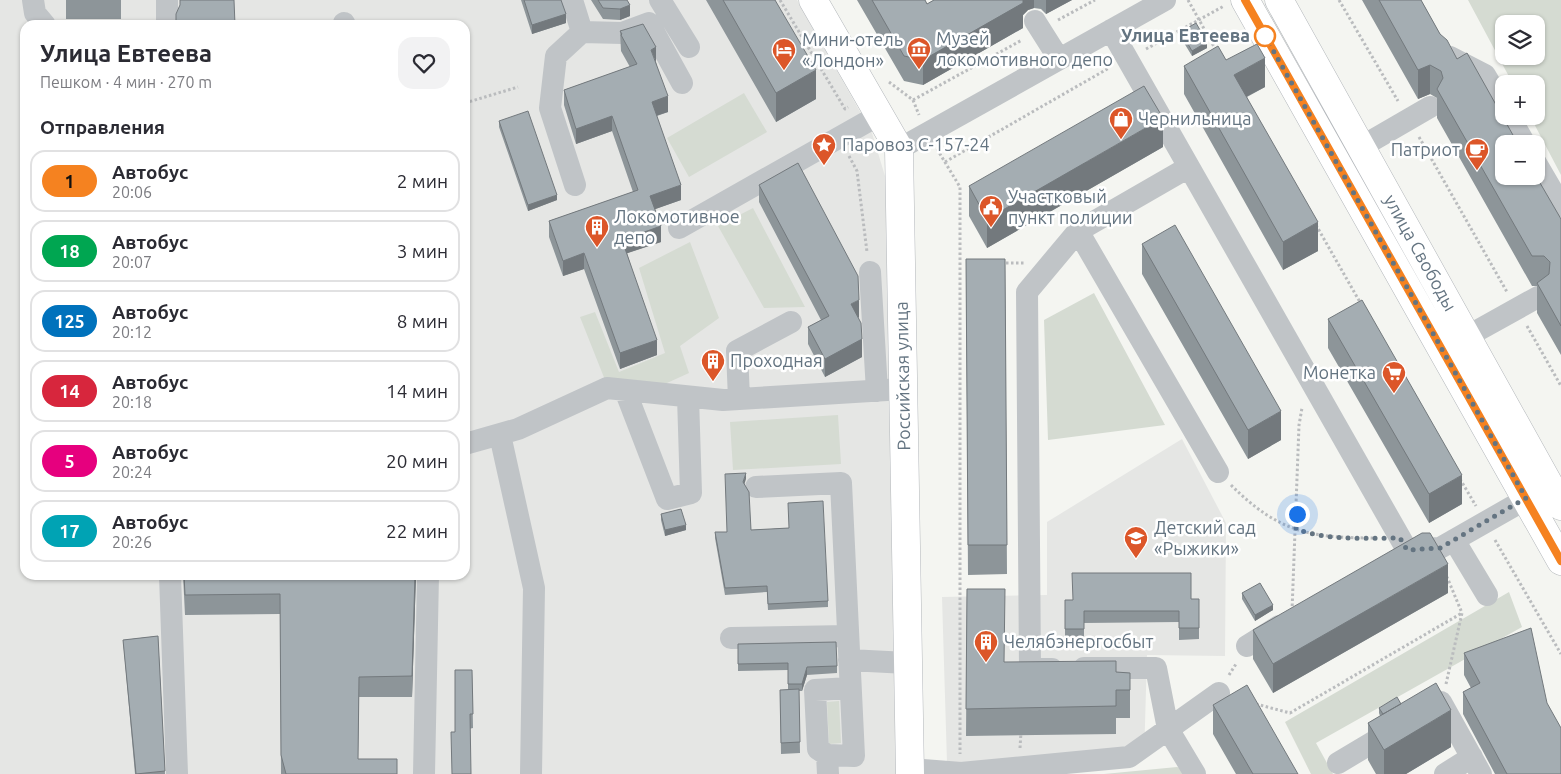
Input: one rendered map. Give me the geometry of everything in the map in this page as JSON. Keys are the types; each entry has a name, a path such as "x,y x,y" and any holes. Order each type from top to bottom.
{"main road":[{"name":"Российская улица","path":"813,0 899,149 890,390 907,663 910,772"},
{"name":"улица Свободы","path":"1279,0 1555,496"},
{"name":"улица Свободы","path":"1237,2 1561,561"}],"street":[{"path":"33,0 35,13 41,20"},
{"path":"166,20 167,0"},
{"path":"572,0 582,32"},
{"path":"660,0 689,47"},
{"path":"899,149 1165,0"},
{"path":"575,185 550,108 556,56 582,32 622,33 649,23 682,83"},
{"path":"1038,25 1059,59"},
{"path":"1111,30 1406,549 1440,548 1526,498 1555,496"},
{"path":"1442,41 1451,57 1495,98"},
{"path":"1361,146 1430,107"},
{"path":"679,228 879,115"},
{"path":"1189,167 1078,231 1028,292 1030,669 1156,668 1168,729 1195,774"},
{"path":"1545,179 1561,206"},
{"path":"1078,231 1218,472"},
{"path":"470,443 518,430 607,388 688,397 739,399 890,390 870,272"},
{"path":"1466,337 1538,297"},
{"path":"739,399 737,351 791,322"},
{"path":"625,390 668,499 691,493 688,397"},
{"path":"500,435 534,588 532,774"},
{"path":"756,487 841,483 854,756 828,765 818,749 815,690 850,688"},
{"path":"1454,540 1487,594"},
{"path":"170,580 176,774"},
{"path":"424,774 428,580"},
{"path":"1247,646 1296,616"},
{"path":"731,638 848,636"},
{"path":"849,660 907,663"},
{"path":"910,772 960,773 1129,756 1219,693"},
{"path":"1338,763 1441,702 1476,766 1445,774"}],"path":[{"path":"913,100 1038,25 1095,0"},
{"path":"1188,0 1219,54"},
{"path":"1339,0 1561,386"},
{"path":"945,162 1127,58 1237,2"},
{"path":"885,75 890,84 913,100 927,133 960,187 960,773"},
{"path":"470,101 518,87"},
{"path":"839,138 857,171 870,272"},
{"path":"1312,219 1362,306"},
{"path":"960,262 969,262"},
{"path":"996,263 1051,264"},
{"path":"1296,616 1299,425 1308,375"},
{"path":"1456,470 1561,654"},
{"path":"1218,472 1250,505 1271,520 1310,534 1406,549 1443,566 1462,613 1450,672"},
{"path":"1255,703 1290,713 1462,613"},
{"path":"1219,693 1247,646"},
{"path":"1020,767 1021,729"}],"shaded area":[{"path":"0,0 797,0 872,133 888,186 897,774 0,774"},
{"path":"1468,0 1561,0 1561,175 1545,145 1545,135 1540,135 1535,125 1545,125 1545,75 1508,75 1503,65 1545,65 1545,15 1495,15 1495,50"},
{"path":"744,93 767,132 689,177 667,138"},
{"path":"753,208 805,307 764,308 718,226"},
{"path":"690,242 719,318 680,346 689,373 656,388 605,380 580,317 595,312 619,372 665,353 639,268"},
{"path":"1094,293 1165,425 1048,440 1044,320"},
{"path":"838,415 841,464 733,470 730,422"},
{"path":"1182,439 1226,523 1225,656 1147,655 1144,759 947,763 942,597 1047,595 1047,522"},
{"path":"1509,592 1522,627 1316,743 1333,774 1311,774 1285,722"},
{"path":"839,701 841,743 829,744 827,702"},
{"path":"1177,767 1184,769 1187,774 1104,774"}],"building":[{"path":"180,0 234,0 235,20 176,20 176,14"},
{"path":"524,0 561,0 566,14 532,25"},
{"path":"598,0 627,0 630,5 620,9 603,8"},
{"path":"723,0 775,0 816,70 776,93"},
{"path":"872,0 925,0 927,4 934,0 1023,0 1023,3 923,60 904,56"},
{"path":"1379,0 1421,0 1457,59 1467,53 1495,103 1495,125 1507,125 1513,135 1495,135 1495,185 1541,185 1561,219 1561,326 1537,283 1549,274 1550,262 1544,256 1532,256 1437,89 1443,78 1441,71 1430,65 1418,70"},
{"path":"1196,23 1207,42 1192,51 1181,32"},
{"path":"643,24 656,47 651,50 668,96 652,102 681,185 650,196 661,226 622,240 657,340 620,353 584,253 563,261 549,221 638,190 612,116 576,129 564,90 637,64 620,31"},
{"path":"1257,44 1265,58 1234,75 1318,222 1283,242 1184,66 1218,46 1226,60"},
{"path":"1144,86 1163,118 987,219 969,186"},
{"path":"528,111 557,195 528,205 499,121"},
{"path":"798,163 858,276 859,300 851,304 861,323 862,339 825,359 808,327 829,316 759,185"},
{"path":"1175,225 1281,411 1248,430 1142,244"},
{"path":"966,259 1005,259 1007,545 968,545"},
{"path":"1362,300 1462,475 1429,494 1328,319"},
{"path":"746,473 743,482 749,492 751,530 789,528 788,503 823,501 828,601 768,604 767,586 725,588 715,532 727,532 725,474"},
{"path":"681,509 686,525 665,530 661,514"},
{"path":"1422,533 1430,533 1448,564 1273,664 1253,630"},
{"path":"1072,573 1191,573 1191,599 1199,599 1199,628 1179,628 1179,611 1084,611 1084,629 1065,629 1065,600 1073,600"},
{"path":"184,580 415,580 412,676 359,677 358,759 397,759 397,774 286,774 281,755 280,594 185,595"},
{"path":"1260,583 1273,605 1255,615 1242,593"},
{"path":"967,589 1005,589 1004,662 1116,661 1116,672 1130,673 1130,690 1116,690 1116,706 966,709"},
{"path":"1531,628 1547,703 1561,728 1561,774 1507,774 1463,692 1480,683 1464,653"},
{"path":"158,636 165,771 136,774 123,640"},
{"path":"836,642 837,666 807,667 802,684 788,684 788,663 738,664 738,644"},
{"path":"455,670 472,670 473,714 470,714 471,774 452,774 451,732 455,732"},
{"path":"1436,683 1451,710 1384,750 1368,723"},
{"path":"1247,685 1298,774 1253,774 1213,705"},
{"path":"799,689 800,742 781,743 780,690"},
{"path":"1397,697 1401,704 1383,714 1379,708"}],"bus line":[{"name":"1","path":"1245,0 1561,561"}],"place":[{"name":"Улица Евтеева","path":"1265,36"},
{"name":"Музей локомотивного депо","path":"919,70"},
{"name":"Мини-отель «Лондон»","path":"784,71"},
{"name":"Чернильница","path":"1121,140"},
{"name":"Паровоз С-157-24","path":"824,166"},
{"name":"Патриот","path":"1477,171"},
{"name":"Участковый пункт полиции","path":"991,228"},
{"name":"Локомотивное депо","path":"597,248"},
{"name":"Проходная","path":"713,382"},
{"name":"Монетка","path":"1394,394"},
{"name":"Детский сад «Рыжики»","path":"1136,559"},
{"name":"Челябэнергосбыт","path":"986,663"}],"route":[{"path":"1265,36 1526,498 1440,548 1407,550 1400,538 1344,538 1310,534 1296,529 1297,514"}]}
